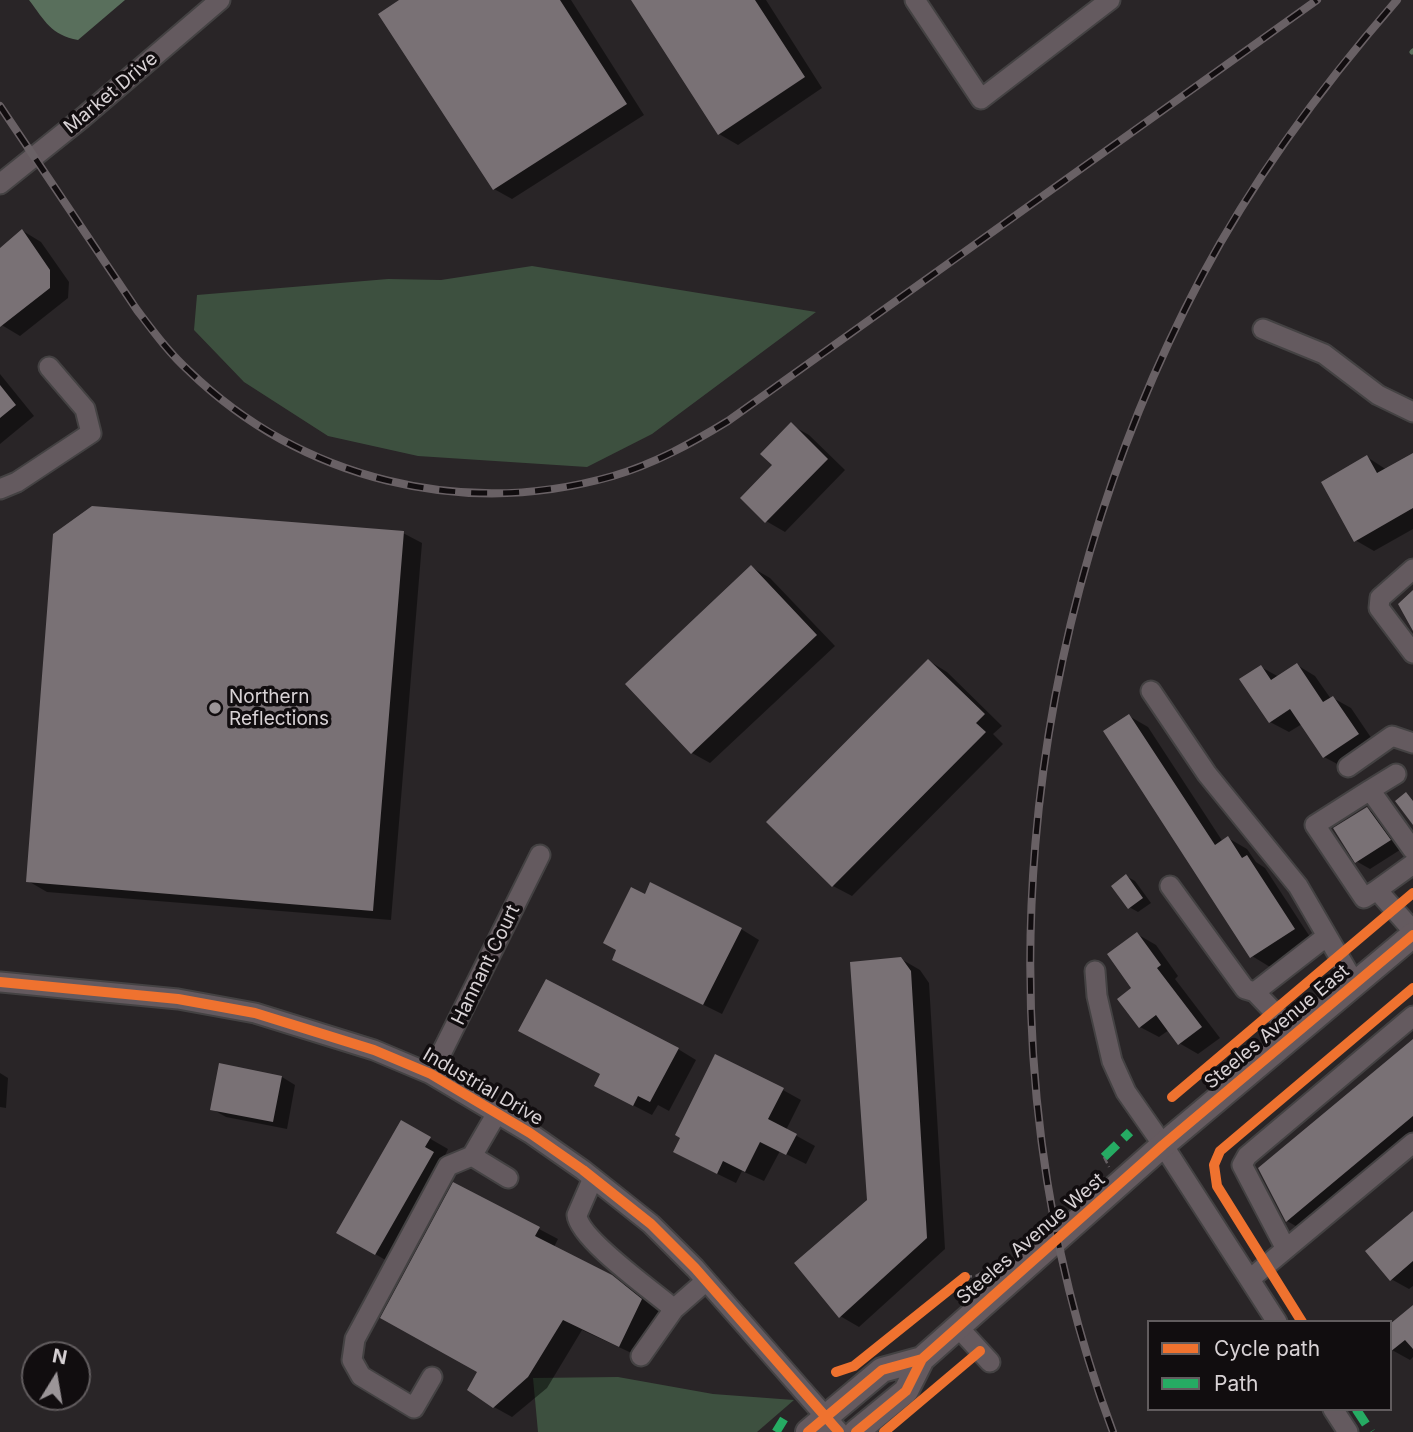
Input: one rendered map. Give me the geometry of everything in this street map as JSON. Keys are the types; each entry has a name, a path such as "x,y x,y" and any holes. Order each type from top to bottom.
{"main road":[{"name":"Steeles Avenue East","path":"1163,1145 1413,933"},
{"name":"Steeles Avenue West","path":"856,1432 906,1391 922,1359 1163,1145"},
{"name":"Steeles Avenue West","path":"825,1427 883,1370 922,1359"}],"street":[{"name":"Market Drive","path":"0,184 81,119 220,0"},
{"path":"915,0 981,99 1110,0"},
{"path":"1263,330 1324,354 1378,394 1413,412"},
{"path":"0,489 17,482 91,433 85,408 49,367"},
{"path":"1413,569 1380,598 1379,608 1413,653"},
{"path":"1151,691 1207,774 1298,886 1355,984"},
{"path":"1348,767 1392,736 1413,743"},
{"path":"1396,774 1315,825 1364,898 1413,864"},
{"path":"1370,790 1413,850"},
{"name":"Hannant Court","path":"432,1074 540,855"},
{"path":"1170,886 1245,989 1255,992 1295,1034"},
{"path":"1377,890 1413,933"},
{"path":"1255,992 1327,936"},
{"path":"1095,971 1097,996 1112,1060 1126,1092 1276,1320"},
{"name":"Industrial Drive","path":"0,982 178,999 255,1013 374,1050 432,1074 530,1133 651,1224 706,1280 825,1427"},
{"path":"1286,1249 1242,1165 1247,1156 1413,1016"},
{"path":"432,1377 414,1408 360,1377 352,1360 355,1339 448,1166 472,1156 497,1113"},
{"path":"1250,1279 1413,1143"},
{"path":"472,1156 508,1178"},
{"path":"593,1178 577,1215 582,1228 599,1247 674,1309"},
{"path":"641,1356 674,1309 706,1280"},
{"path":"958,1327 990,1362"},
{"path":"1334,1411 1348,1432"}],"shaded area":[{"path":"29,0 125,0 78,40 55,31"},
{"path":"532,266 816,312 652,434 587,467 418,456 328,436 244,382 194,330 197,295 388,279 441,280"},
{"path":"618,1377 713,1394 794,1400 757,1432 538,1432 533,1378"}],"building":[{"path":"399,0 560,0 627,104 493,190 378,14"},
{"path":"631,0 755,0 805,77 718,135"},
{"path":"22,229 50,270 50,288 0,327 0,248"},
{"path":"0,385 16,405 0,418"},
{"path":"791,422 828,459 765,523 740,498 772,465 760,454"},
{"path":"1413,453 1413,508 1354,542 1321,482 1367,455 1377,473"},
{"name":"Northern Reflections","path":"92,506 404,531 373,911 26,882 53,534"},
{"path":"751,565 817,635 691,754 625,684"},
{"path":"1413,590 1413,631 1398,604"},
{"path":"928,659 985,714 976,723 986,732 832,887 766,822"},
{"path":"1297,663 1323,702 1333,696 1359,734 1323,758 1290,709 1269,723 1239,679 1261,665 1271,680"},
{"path":"1129,714 1215,845 1228,836 1242,858 1247,855 1295,929 1250,958 1103,731"},
{"path":"1406,792 1413,801 1413,825 1395,801"},
{"path":"1367,807 1391,840 1355,863 1333,828"},
{"path":"1126,874 1143,898 1128,909 1111,886"},
{"path":"650,882 742,928 703,1005 612,960 616,950 603,943 631,887 645,894"},
{"path":"1137,932 1161,965 1157,968 1202,1027 1178,1045 1156,1015 1139,1028 1117,999 1131,988 1107,954"},
{"path":"901,957 911,971 927,1238 839,1318 794,1263 867,1200 850,962"},
{"path":"546,979 679,1048 650,1102 638,1096 633,1106 594,1086 600,1074 518,1031"},
{"path":"1413,1039 1413,1116 1286,1222 1258,1168"},
{"path":"715,1054 784,1088 768,1119 797,1134 786,1155 760,1142 745,1172 723,1161 717,1174 673,1152 680,1138 675,1135"},
{"path":"219,1063 282,1076 273,1122 210,1110"},
{"path":"401,1120 431,1137 425,1147 434,1152 375,1255 336,1233"},
{"path":"453,1182 540,1227 535,1236 612,1275 642,1299 619,1347 563,1320 528,1377 493,1408 467,1390 477,1372 380,1318"},
{"path":"1413,1211 1413,1261 1390,1281 1365,1251"},
{"path":"1413,1305 1413,1349 1405,1340 1392,1350 1392,1322"}],"railway":[{"path":"0,106 149,326 182,364 234,409 282,439 333,463 387,480 443,490 499,493 556,488 613,476 672,452 728,421 1317,0"},
{"path":"1113,1432 1069,1289 1042,1143 1031,994 1035,845 1055,697 1090,552 1139,411 1202,276 1267,167 1317,98 1397,0"}],"marked path":[{"path":"1104,1157 1130,1132"},
{"path":"1357,1411 1371,1432"},
{"path":"776,1432 784,1419"}],"cycle path":[{"path":"1172,1097 1413,893"},
{"path":"856,1432 906,1391 922,1359 1163,1145 1413,935"},
{"path":"0,982 178,999 255,1013 374,1050 431,1074 530,1133 583,1170 651,1224 695,1268 839,1432"},
{"path":"1301,1320 1217,1186 1214,1165 1220,1151 1413,988"},
{"path":"836,1372 854,1366 965,1277"},
{"path":"884,1432 980,1351"},
{"path":"808,1432 882,1370 922,1359"}],"place":[{"name":"Northern Reflections","path":"215,708"}]}
